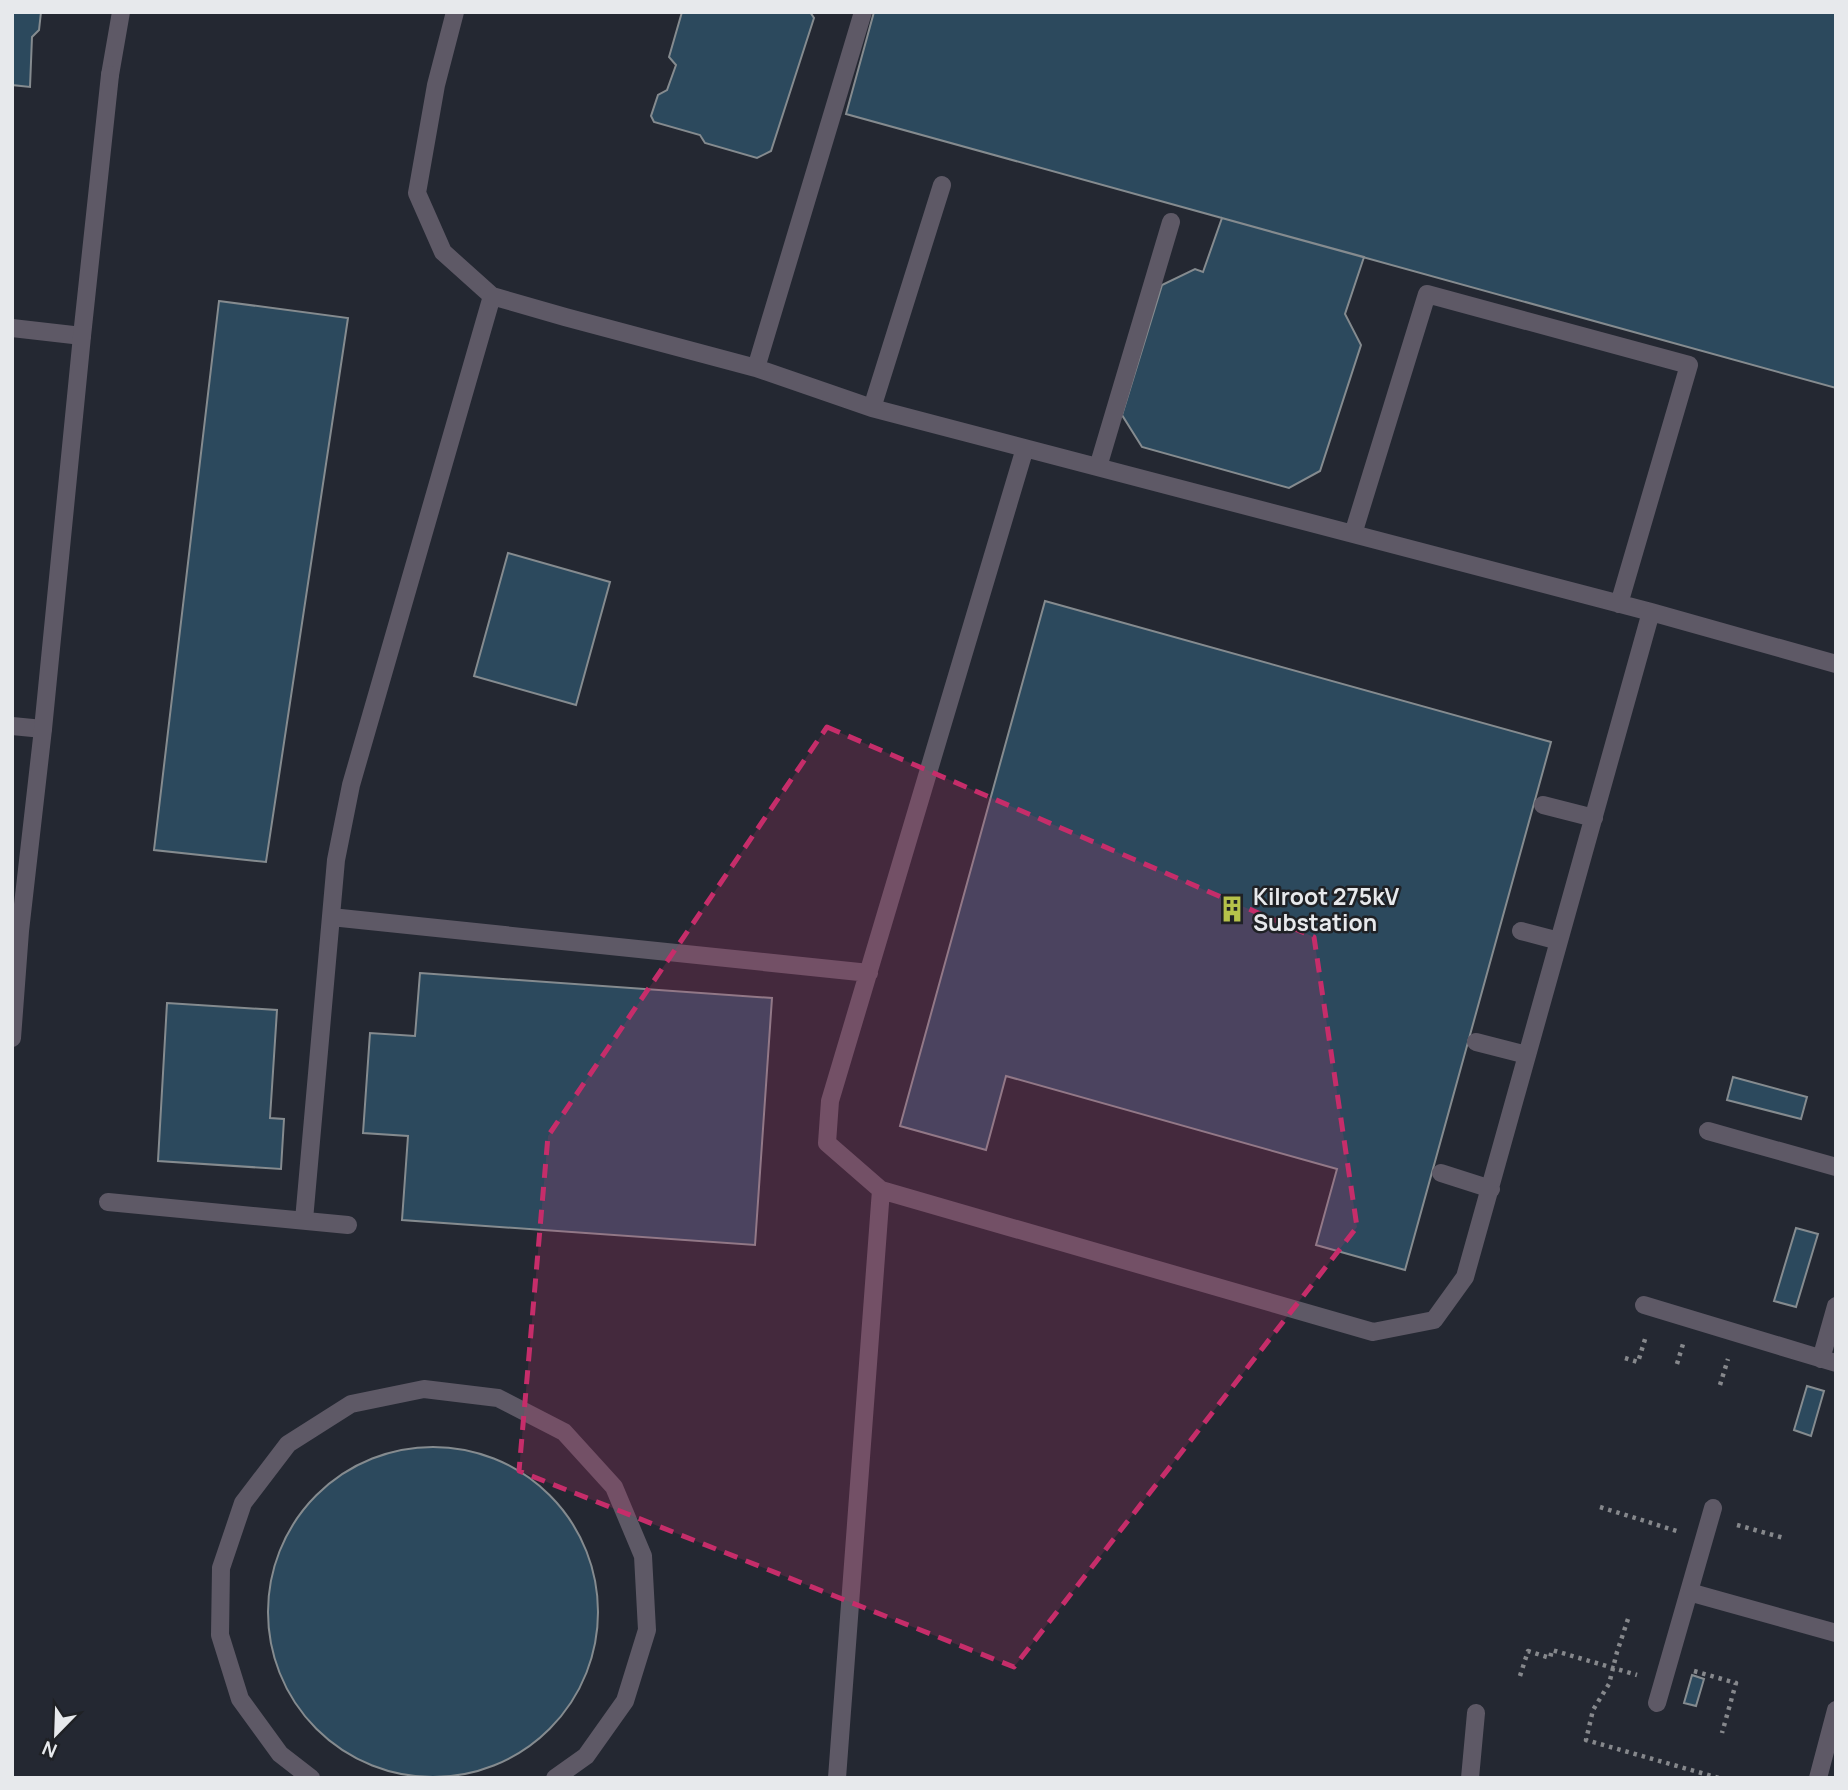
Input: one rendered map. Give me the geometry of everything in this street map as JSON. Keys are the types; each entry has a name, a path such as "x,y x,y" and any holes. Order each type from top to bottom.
{"street":[{"path":"12,1038 16,931 43,729 110,75 121,12"},
{"path":"455,12 436,85 416,193 443,252 492,296 756,368 872,408 1651,612 1836,664"},
{"path":"756,368 863,12"},
{"path":"872,408 942,185"},
{"path":"1098,467 1171,222"},
{"path":"1353,534 1427,294 1689,365 1619,604"},
{"path":"304,1220 336,860 351,785 492,296"},
{"path":"12,328 82,335"},
{"path":"1025,448 830,1101 827,1143 881,1191 1373,1332 1434,1320 1465,1277 1651,612"},
{"path":"12,726 43,729"},
{"path":"1543,805 1594,818"},
{"path":"331,917 869,973"},
{"path":"1521,931 1559,941"},
{"path":"1476,1042 1528,1055"},
{"path":"1708,1131 1836,1167"},
{"path":"1441,1173 1490,1189"},
{"path":"837,1778 881,1191"},
{"path":"108,1202 348,1225"},
{"path":"1649,1307 1828,1361 1836,1306"},
{"path":"312,1778 280,1754 240,1699 220,1635 220,1568 243,1503 288,1444 351,1404 424,1389 498,1398 564,1432 614,1487 643,1556 647,1630 625,1701 586,1756 555,1778"},
{"path":"1657,1703 1711,1513"},
{"path":"1689,1592 1836,1633"},
{"path":"1818,1778 1836,1710"},
{"path":"1470,1778 1476,1713"}],"path":[{"path":"1625,1358 1638,1362 1649,1307"},
{"path":"1600,1507 1704,1539"},
{"path":"1711,1513 1783,1538"},
{"path":"1628,1619 1609,1684 1593,1710 1586,1740 1719,1778"},
{"path":"1520,1676 1528,1651 1550,1658 1552,1650 1663,1682"},
{"path":"1668,1663 1736,1683 1722,1733"}],"highlighted area":[{"path":"827,727 1314,937 1357,1227 1014,1667 519,1471 548,1136"}],"shaded area":[{"path":"12,12 1836,12 1836,1778 12,1778"}],"building":[{"path":"12,12 41,12 39,30 32,37 30,87 12,85"},
{"path":"682,12 810,12 814,18 771,151 757,158 705,143 700,135 654,122 651,116 658,95 667,90 676,65 669,57"},
{"path":"874,12 1836,12 1836,388 846,114"},
{"path":"1222,218 1364,257 1345,314 1361,345 1320,471 1289,488 1142,447 1122,415 1162,285 1195,269 1203,272"},
{"path":"219,301 348,318 266,862 154,850"},
{"path":"508,553 610,582 576,705 474,676"},
{"name":"Kilroot 275kV Substation","path":"1045,601 1551,742 1405,1270 1316,1245 1337,1169 1006,1076 986,1150 900,1126"},
{"path":"420,973 772,998 755,1245 402,1220 408,1136 363,1133 370,1033 415,1036"},
{"path":"167,1003 277,1010 270,1118 284,1119 281,1169 158,1161"},
{"path":"1733,1077 1807,1097 1801,1119 1727,1100"},
{"path":"1796,1228 1818,1234 1796,1307 1774,1301"},
{"path":"1807,1386 1824,1391 1811,1436 1794,1430"},
{"path":"417,1447 449,1447 481,1454 511,1466 538,1484 561,1507 586,1549 595,1580 598,1612 595,1644 579,1690 561,1717 538,1740 511,1758 481,1770 449,1777 417,1777 385,1770 355,1758 328,1740 305,1717 287,1690 275,1660 268,1628 268,1596 275,1564 287,1534 305,1507 328,1484 355,1466 385,1454"},
{"path":"1692,1675 1704,1679 1696,1706 1684,1703"}],"place":[{"name":"Kilroot 275kV Substation","path":"1232,909"}]}
